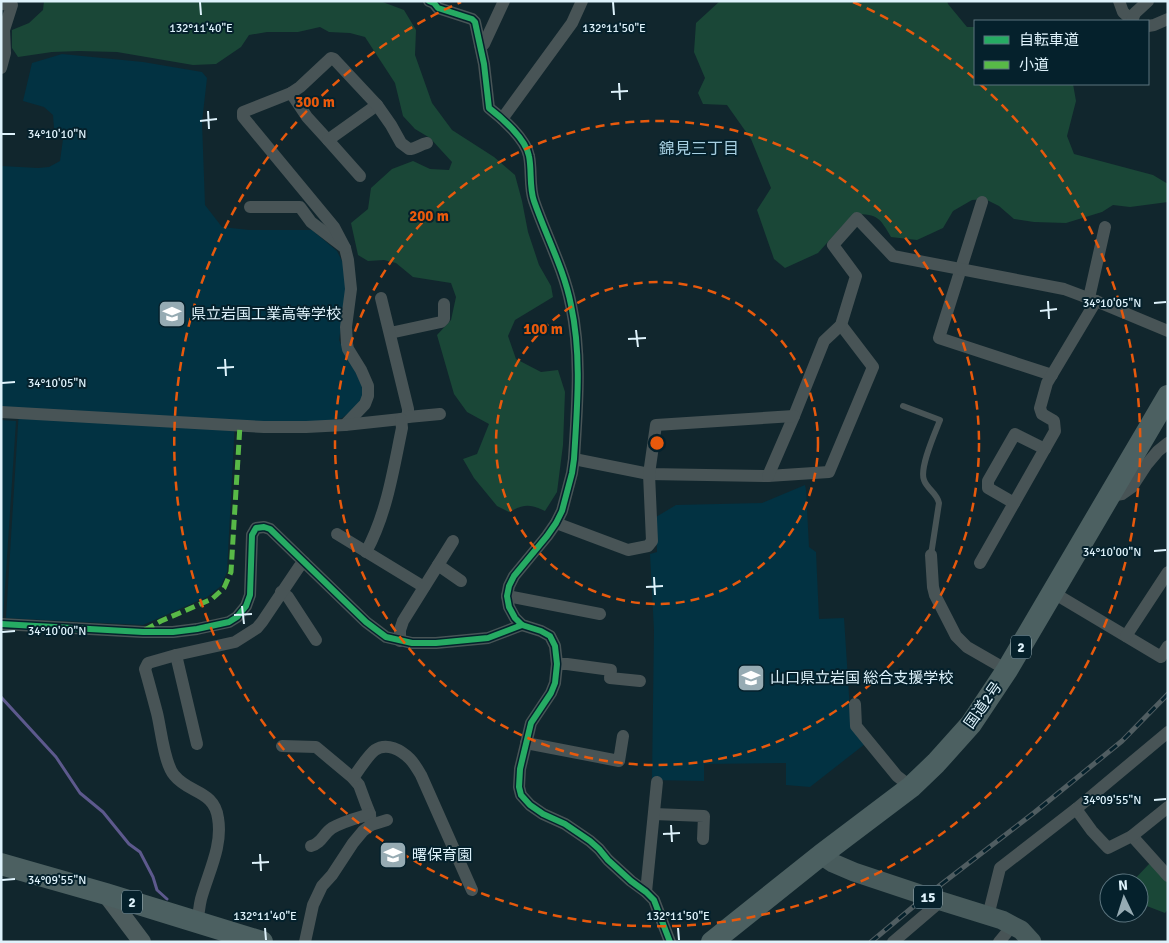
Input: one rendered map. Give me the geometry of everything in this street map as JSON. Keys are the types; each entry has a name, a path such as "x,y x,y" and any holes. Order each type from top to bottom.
{"highway":[{"name":"国道2号","path":"712,942 821,855 911,788 971,724 1007,670 1168,396"},
{"name":"2","path":"1,864 262,942"}],"main road":[{"name":"15","path":"821,855 833,863 854,872 941,902 1002,920 1021,930 1032,942"}],"street":[{"path":"480,45 484,44 504,1"},
{"path":"502,120 572,23 582,1"},
{"path":"1119,1 1123,12 1131,20"},
{"path":"1132,20 1135,13 1148,1"},
{"path":"432,2 438,8 472,19 474,22 480,45 489,108 521,138 526,146 529,156 533,199 564,276 576,334 578,375 574,459 562,511 556,524 514,576 507,596 509,607 515,618 522,624 550,636 555,646 557,664 555,683 551,693 531,723 520,769 521,796 543,814 565,824 590,841 631,881 646,892 654,900 670,942"},
{"path":"1,68 5,52 4,30 9,3"},
{"path":"1149,26 1168,19"},
{"path":"345,425 365,404 368,396 368,386 346,344 346,327 351,289 345,248 334,227 243,117 243,112 291,93 334,58 377,105 401,143 409,149 415,149 427,143"},
{"path":"291,93 307,117 360,176"},
{"path":"328,140 377,105"},
{"path":"982,202 939,338 1052,375"},
{"path":"250,207 300,207 311,222 345,248"},
{"path":"768,476 824,341 841,325 856,276 833,245 857,218 893,256 1064,290 1168,331"},
{"path":"980,563 1055,431 1054,421 1042,414 1040,408 1048,383 1092,300 1105,227"},
{"path":"366,552 384,511 402,428 408,410 381,298"},
{"path":"390,333 441,322 444,319 444,304"},
{"path":"574,459 649,474 768,476 829,472 873,367 841,325"},
{"path":"1,412 264,427 345,425 440,414"},
{"path":"556,524 628,550 648,546 652,541 649,474 656,425 794,416"},
{"path":"1014,503 988,488 988,481 1015,434 1045,449"},
{"path":"1110,496 1122,494 1132,487 1147,464 1168,443"},
{"path":"1,624 173,632 229,622 237,617 246,606 250,595 252,535 256,528 264,527 270,529 366,622 386,637 412,643 436,643 488,638 522,624"},
{"path":"337,534 424,587"},
{"path":"400,641 400,630 403,621 453,542"},
{"path":"931,555 935,595 956,636 967,647 1007,670"},
{"path":"197,922 201,900 216,854 219,827 218,816 214,804 207,797 183,784 173,774 167,762 145,669 148,663 235,642 257,628 304,562"},
{"path":"438,565 461,581"},
{"path":"1126,636 1168,572"},
{"path":"282,592 288,597 316,640"},
{"path":"1052,592 1161,657 1168,646"},
{"path":"507,596 600,614"},
{"path":"176,655 197,744"},
{"path":"557,664 611,670 610,678 640,681"},
{"path":"855,704 856,726 897,776 911,788"},
{"path":"988,916 1000,868 1076,809 1168,732"},
{"path":"526,742 619,762 623,736"},
{"path":"282,746 316,747 353,778 359,785 370,820 332,875 322,886 314,905 305,942"},
{"path":"353,778 374,750 382,746 397,749 411,759 421,775 472,890"},
{"path":"646,892 657,782"},
{"path":"1076,809 1092,831 1108,848 1132,836 1168,807"},
{"path":"654,814 704,816 703,839"},
{"path":"311,846 323,839 332,828 348,821 387,820"},
{"path":"1132,836 1168,876"},
{"path":"106,894 142,942"},
{"path":"893,942 941,902"},
{"path":"999,942 1013,926"}],"lane":[{"path":"903,406 940,420 927,455 923,474 924,481 938,498 939,503 931,555"}],"shaded area":[{"name":"県立岩国工業高等学校","path":"62,54 143,62 202,72 207,78 202,122 205,205 222,227 249,230 312,230 337,251 344,265 347,288 339,340 362,384 363,396 359,405 342,418 326,422 235,421 227,572 221,586 207,597 143,625 6,618 19,409 1,408 1,166 38,168 49,167 60,161 63,139 54,128 53,115 44,107 23,101 32,63"},
{"path":"1,420 16,421 3,618 1,618"},
{"name":"山口県立岩国 総合支援学校","path":"805,485 809,547 816,552 819,619 844,618 851,726 865,744 810,787 786,785 786,763 704,764 704,781 652,780 654,630 650,554 657,552 656,517 676,505 762,503"}],"green space":[{"path":"44,1 380,1 404,10 416,30 415,55 432,103 452,130 494,157 515,175 528,232 539,265 551,286 553,297 515,320 508,336 516,359 541,372 558,370 565,392 563,445 557,492 545,511 527,506 519,507 509,512 497,506 474,478 463,459 477,454 489,424 467,412 454,394 437,335 451,320 456,297 451,283 413,277 396,263 384,260 368,261 358,255 351,223 368,209 371,188 392,169 413,161 430,169 449,170 452,162 430,138 415,129 403,116 395,83 365,37 350,33 329,32 320,27 298,32 267,32 249,35 241,47 216,64 193,65 117,52 52,52 18,57 12,48 12,30 29,23 43,10"},
{"path":"720,1 947,1 967,27 974,27 974,85 1073,85 1076,101 1067,136 1074,154 1153,175 1168,184 1168,202 1130,207 1113,205 1102,212 1066,223 1014,219 999,206 985,199 972,200 953,211 943,228 917,240 891,237 878,218 855,214 818,253 785,268 774,259 757,210 771,188 751,139 727,105 703,104 698,93 705,78 694,52 696,23"},
{"path":"1150,863 1168,879 1168,909 1165,913 1149,907 1149,873 1140,873"}],"waterway":[{"path":"1,697 56,757 80,793 103,812 129,844 140,852 153,877 157,890 167,899"}],"railway":[{"path":"871,942 926,896 1035,812 1122,741 1168,694"}],"marked path":[{"path":"145,630 212,599 224,588 231,572 240,425"}],"cycle path":[{"path":"429,1 438,8 472,19 475,22 484,64 489,108 513,129 527,149 530,162 532,196 564,278 571,305 577,343 578,382 574,459 562,511 547,536 514,576 507,596 509,607 515,618 522,625 550,636 555,646 557,664 555,683 551,693 531,723 520,769 519,787 521,795 530,805 543,814 565,824 590,841 631,881 646,892 654,900 670,942"},
{"path":"1,624 173,632 229,622 237,617 246,606 250,595 252,535 256,528 264,527 270,529 366,622 386,637 412,643 436,643 488,638 522,625"}],"place":[{"name":"県立岩国工業高等学校","path":"172,314"},
{"name":"山口県立岩国 総合支援学校","path":"751,678"},
{"name":"曙保育園","path":"393,855"}],"district":[{"name":"錦見三丁目","path":"699,149"}]}
